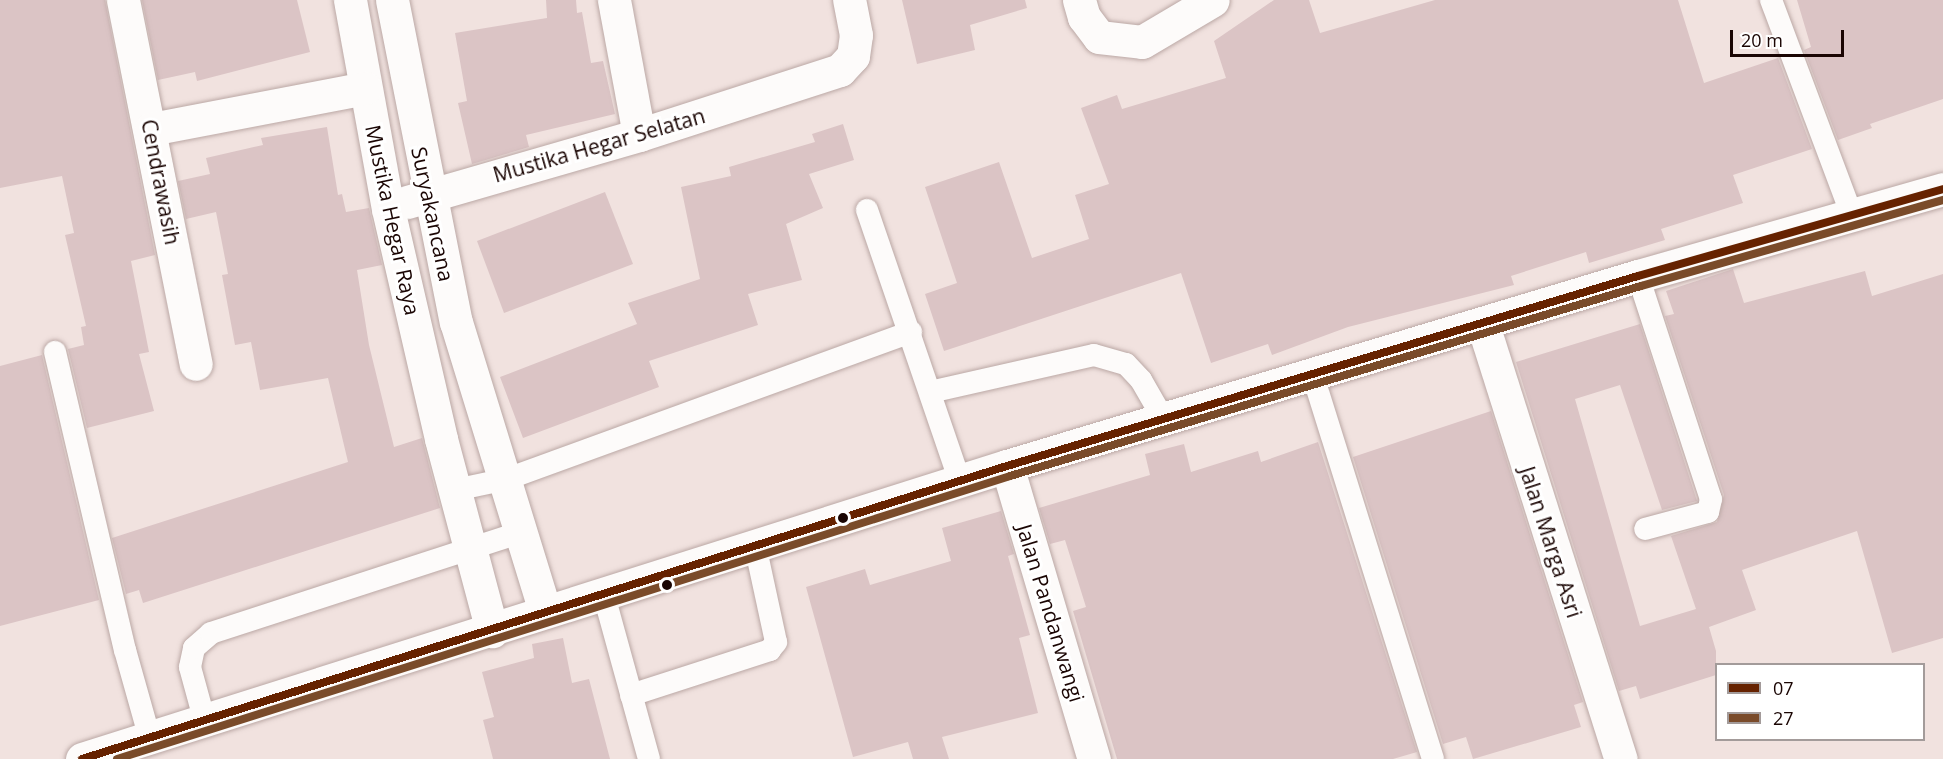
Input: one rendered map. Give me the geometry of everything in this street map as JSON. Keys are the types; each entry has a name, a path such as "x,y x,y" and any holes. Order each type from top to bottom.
{"street":[{"name":"Cendrawasih","path":"123,0 151,129 196,364"},
{"name":"Mustika Hegar Raya","path":"350,0 388,209 441,439 492,631"},
{"name":"Suryakancana","path":"392,0 428,195 456,322 486,425 507,479 545,612"},
{"path":"614,0 639,135"},
{"name":"Mustika Hegar Selatan","path":"388,209 428,195 639,135 840,70 853,56 856,35 849,0"},
{"path":"1079,0 1084,17 1099,37 1142,42 1213,0"},
{"path":"151,129 365,88"},
{"path":"82,759 492,631 603,592 1007,466 1483,325 1638,276 1943,189"},
{"name":"Jalan Marga Asri","path":"1483,325 1621,759"},
{"name":"Jalan Pandanwangi","path":"1007,466 1094,759"}],"lane":[{"path":"1771,0 1852,216"},
{"path":"867,210 911,332 960,481"},
{"path":"1638,276 1711,499 1708,512 1645,529"},
{"path":"454,490 507,479 911,332"},
{"path":"56,352 125,650 150,739"},
{"path":"930,392 1094,355 1126,364 1141,380 1164,420"},
{"path":"1313,376 1433,759"},
{"path":"205,722 189,667 194,648 211,633 522,532"},
{"path":"632,696 770,650 776,642 755,544"},
{"path":"603,592 649,759"}],"building":[{"path":"0,0 105,0 155,255 131,261 149,352 139,354 154,411 87,428 68,349 84,345 81,327 86,326 65,235 74,233 62,176 0,188"},
{"path":"142,0 297,0 310,52 197,81 195,72 158,80"},
{"path":"546,0 576,0 577,13 582,12 591,63 603,61 615,114 526,135 529,147 472,164 458,103 467,101 455,33 547,18"},
{"path":"902,0 1025,0 1027,8 970,25 975,50 917,64"},
{"path":"1274,0 1309,0 1320,33 1435,0 1678,0 1704,83 1778,58 1812,149 1733,175 1743,203 1661,229 1665,240 1589,263 1586,252 1511,276 1514,285 1348,327 1272,355 1268,344 1211,363 1181,273 944,351 925,294 957,283 925,187 999,162 1032,258 1089,239 1075,195 1109,184 1081,108 1117,95 1122,109 1226,78 1214,41"},
{"path":"1797,0 1943,0 1943,99 1870,124 1872,128 1838,140 1804,50 1811,47"},
{"path":"843,124 854,160 809,174 823,208 786,224 802,280 748,294 758,325 649,361 659,387 523,438 500,377 637,324 628,303 700,279 681,187 731,176 729,167 815,142 812,134"},
{"path":"327,127 338,195 342,194 346,212 369,208 382,265 357,270 369,345 394,447 422,438 440,508 143,603 139,590 126,594 112,538 348,462 328,378 260,390 251,342 235,345 222,275 228,274 216,212 186,219 178,181 210,174 206,158 263,145 261,138"},
{"path":"605,192 633,264 504,313 477,241"},
{"path":"1733,269 1744,303 1865,271 1872,296 1943,274 1943,638 1892,653 1857,531 1742,570 1756,610 1709,627 1716,651 1715,675 1640,699 1636,686 1619,691 1516,362 1640,324 1697,501 1662,510 1620,385 1575,399 1640,626 1696,609 1671,536 1717,522 1724,495 1665,316 1674,314 1666,291"},
{"path":"42,355 99,600 0,626 0,366"},
{"path":"1491,411 1583,702 1574,705 1581,727 1473,759 1466,737 1443,744 1353,457"},
{"path":"1318,442 1417,752 1393,759 1117,759 1073,611 1086,607 1065,540 1050,544 1039,508 1150,475 1145,454 1184,444 1191,472 1258,451 1261,462"},
{"path":"1001,511 1014,554 1008,556 1030,635 1019,638 1038,713 942,737 949,759 913,759 908,742 853,757 806,587 865,569 870,585 951,561 942,528"},
{"path":"563,638 572,683 589,679 610,759 493,759 483,720 494,717 482,672 534,658 532,644"}],"transit line":[{"name":"07","path":"82,759 1007,466 1638,276 1943,189"},
{"name":"27","path":"117,759 1010,476 1641,286 1943,200"}]}
